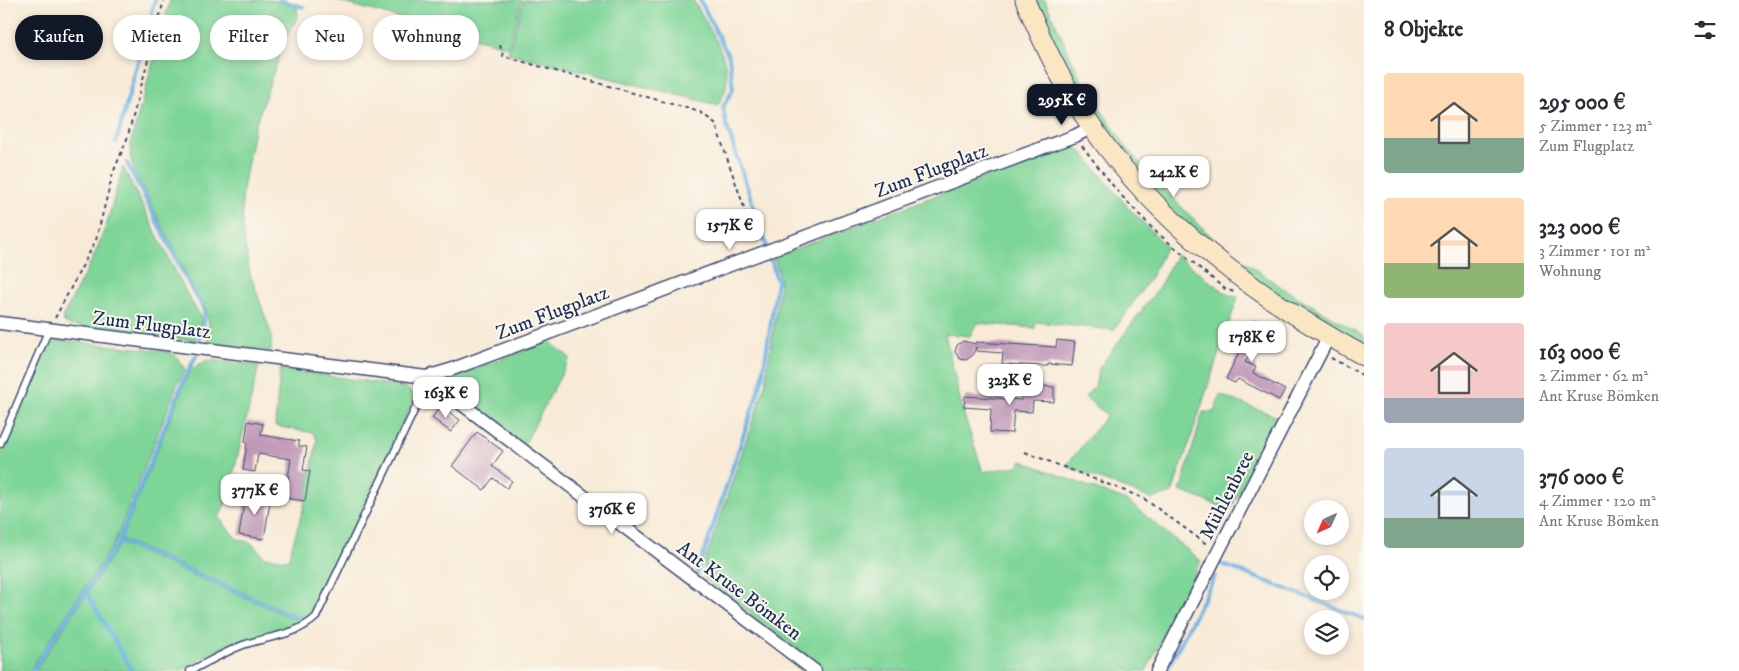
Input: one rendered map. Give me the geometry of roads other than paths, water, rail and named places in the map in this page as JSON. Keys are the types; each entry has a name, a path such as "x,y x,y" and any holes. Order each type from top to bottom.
{"street":[{"path":"1025,0 1054,64 1092,127 1131,177 1184,233 1251,286 1364,356"},
{"name":"Zum Flugplatz","path":"0,323 426,377 450,370 1075,136 1092,127"},
{"name":"Mühlenbree","path":"1157,671 1329,336"},
{"name":"Ant Kruse Bömken","path":"426,377 815,671"}],"lane":[{"path":"0,444 49,329"},
{"path":"190,671 243,646 297,630 308,625 316,617 424,390 426,377"}],"waterway":[{"path":"116,142 155,0"},
{"path":"279,0 303,7"},
{"path":"700,0 729,57 733,89 723,107 726,124 767,247"},
{"path":"127,163 204,311 203,328 198,342"},
{"path":"697,574 762,380 777,281 771,259"},
{"path":"32,671 118,542 184,379 196,356"},
{"path":"118,540 305,621"},
{"path":"1221,564 1364,619"},
{"path":"1166,671 1215,576"},
{"path":"85,590 132,671"}]}
